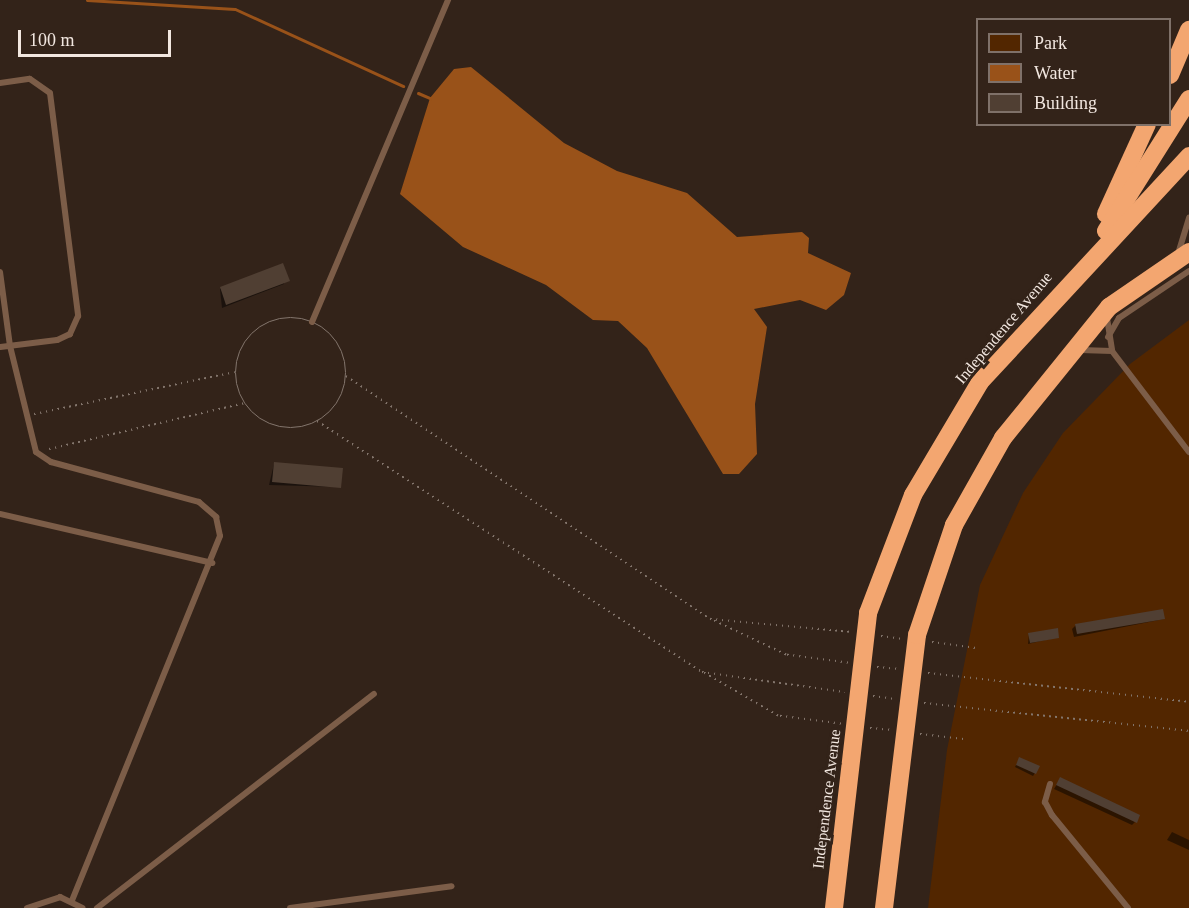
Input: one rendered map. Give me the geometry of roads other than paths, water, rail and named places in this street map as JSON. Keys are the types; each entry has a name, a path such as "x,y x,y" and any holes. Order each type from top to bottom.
{"highway":[{"path":"1171,73 1189,30"},
{"path":"1080,270 1189,99"},
{"path":"1080,270 1146,126"},
{"name":"Independence Avenue","path":"834,908 868,612 879,575 913,495 974,392 1080,270 1189,156"},
{"path":"884,908 917,634 954,525 985,467 1071,352 1109,307 1185,261"}],"lane":[{"path":"312,322 448,0"},
{"path":"0,83 30,79 50,93 78,316 70,334 0,347"},
{"path":"1108,338 1119,318 1185,261 1189,218"},
{"path":"0,272 10,346 25,416 36,452 51,462 199,502 216,517 220,536 212,563 72,900"},
{"path":"1109,307 1108,338 1112,351 1189,452"},
{"path":"1071,352 1112,351"},
{"path":"0,514 212,563"},
{"path":"97,908 374,694"},
{"path":"1050,784 1045,802 1052,815 1128,908"},
{"path":"290,908 452,886"},
{"path":"27,908 48,897 72,900 83,908"}],"water":[{"path":"471,67 564,143 617,171 687,193 737,237 802,232 809,238 808,253 851,273 844,295 826,310 800,300 754,309 767,327 755,404 757,454 739,474 723,474 647,348 618,321 593,320 546,285 463,247 400,194 430,98 454,69"}],"waterway":[{"path":"87,0 235,9 403,86"},
{"path":"418,93 430,98"}]}
